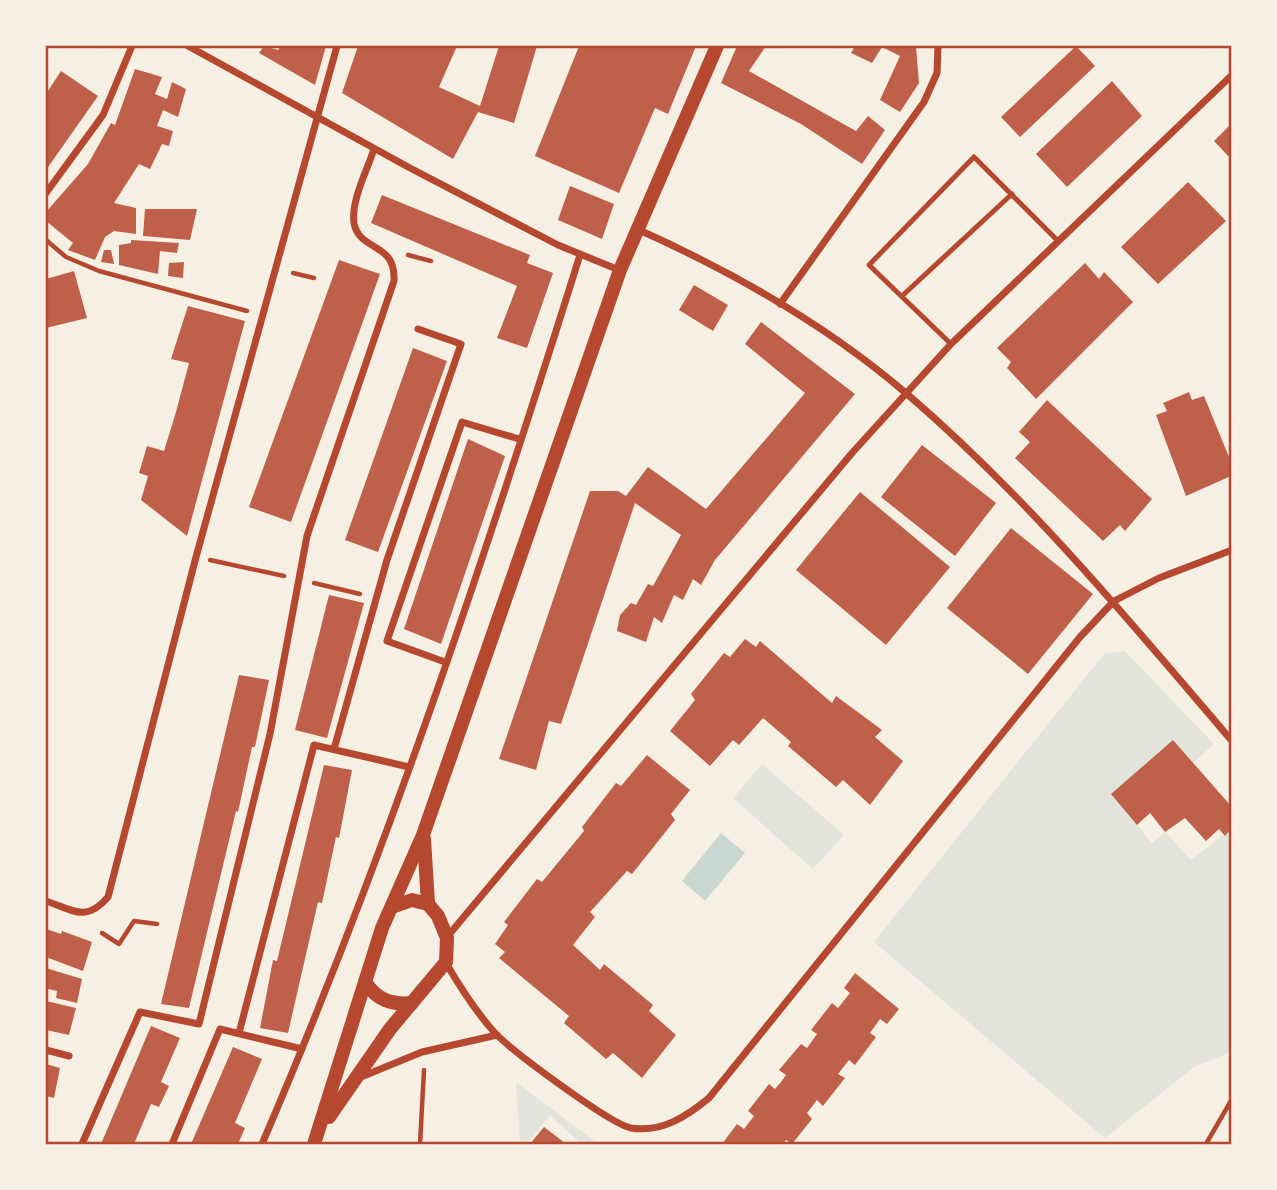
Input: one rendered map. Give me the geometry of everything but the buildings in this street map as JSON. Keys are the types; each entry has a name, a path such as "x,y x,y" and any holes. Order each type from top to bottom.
{"main road":[{"path":"317,1139 391,907 423,835 620,270 718,46"},
{"path":"317,1139 352,1082 446,962 447,938 438,916 428,904 423,835"},
{"path":"391,907 412,900 428,904"},
{"path":"365,982 374,995 384,1000 398,1004 412,1003"}],"street":[{"path":"46,193 103,115 132,46"},
{"path":"188,46 374,149 580,255 620,270"},
{"path":"46,901 81,914 96,911 107,897 196,557 337,46"},
{"path":"779,303 924,102 937,73 937,46"},
{"path":"447,938 852,453 951,344 1231,75"},
{"path":"82,1144 140,1012 199,1024 270,734 307,536 394,281 395,265 386,254 363,239 354,225 354,208 374,149"},
{"path":"637,229 693,254 779,303 816,326 907,394 998,477 1114,601 1231,741"},
{"path":"261,1144 302,1049 409,767 580,255"},
{"path":"334,749 376,597 461,344 418,329"},
{"path":"445,662 387,641 462,422 519,439"},
{"path":"446,962 463,991 497,1035 602,1115 631,1128 659,1127 685,1118 709,1098 1080,637 1114,601 1159,578 1231,550"},
{"path":"239,1033 314,745 409,767"},
{"path":"173,1144 220,1029 302,1049"},
{"path":"352,1082 422,1052 497,1035"},
{"path":"46,1050 69,1056"}],"lane":[{"path":"951,344 869,265 974,157 1058,241"},
{"path":"902,296 1012,194"}],"path":[{"path":"46,240 66,257 99,271 262,315"},
{"path":"408,255 432,261"},
{"path":"196,557 298,579"},
{"path":"313,583 376,597"},
{"path":"102,933 119,944 134,921 157,924"},
{"path":"420,1144 424,1079 422,1052"},
{"path":"1206,1144 1231,1099"}],"shaded area":[{"path":"1125,651 1214,744 1193,763 1173,740 1111,794 1152,843 1165,832 1191,860 1231,829 1231,1052 1194,1067 1105,1138 874,942 1104,654"},
{"path":"762,764 844,835 813,869 733,798"},
{"path":"721,833 745,853 705,901 682,881"},
{"path":"516,1082 598,1144 581,1144 550,1115 526,1144 520,1144"}]}
